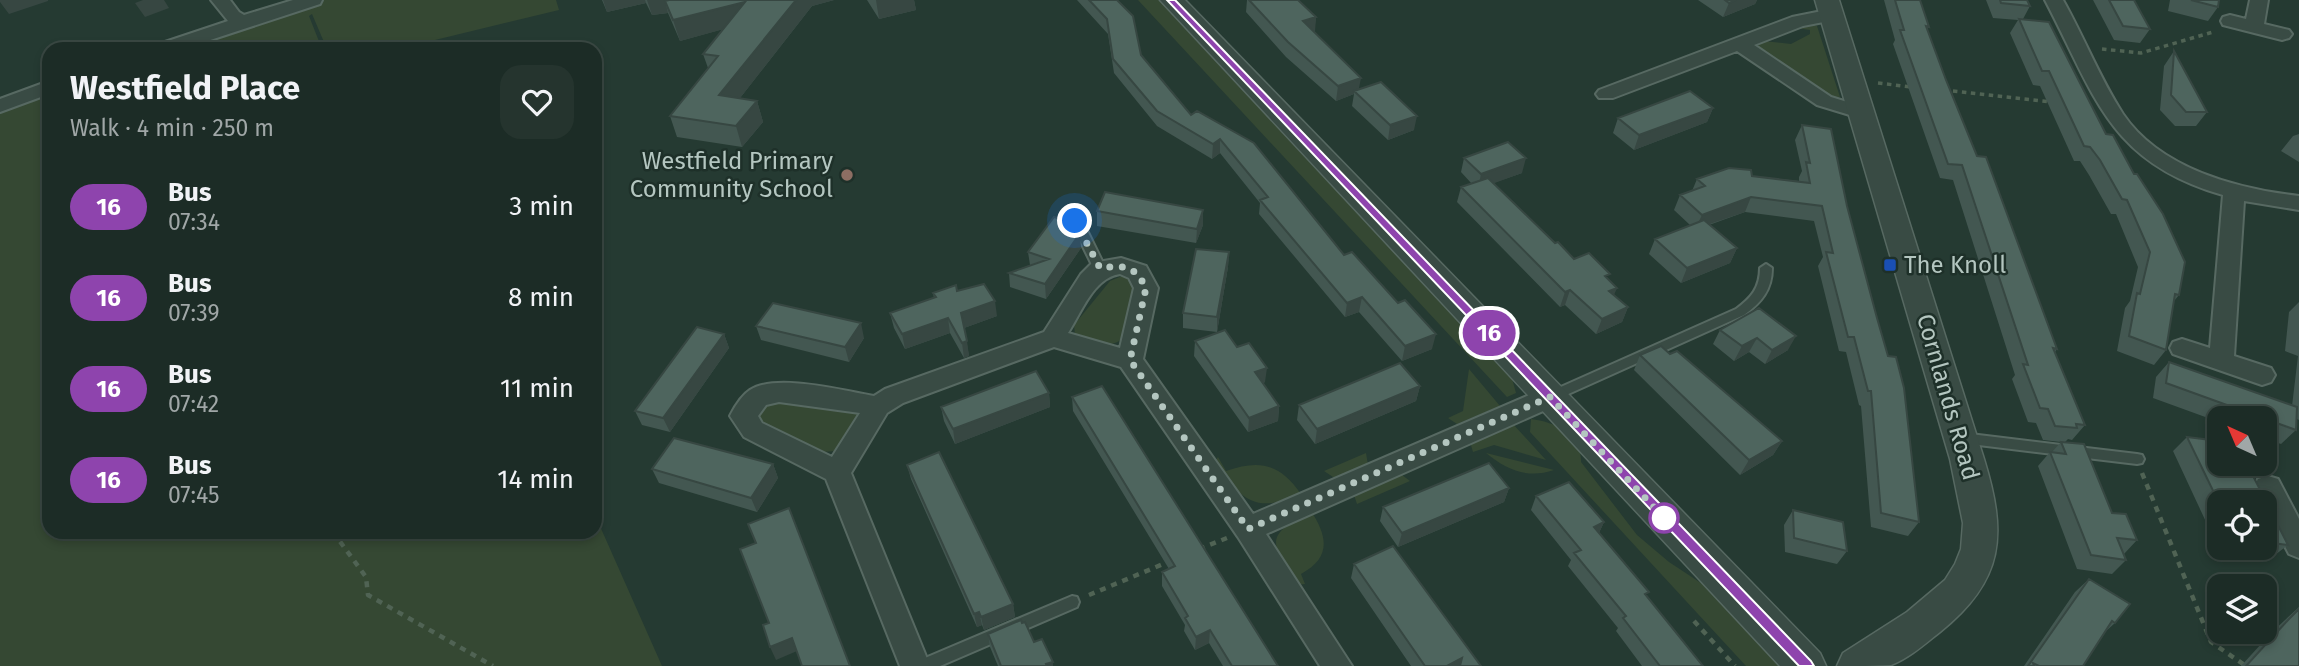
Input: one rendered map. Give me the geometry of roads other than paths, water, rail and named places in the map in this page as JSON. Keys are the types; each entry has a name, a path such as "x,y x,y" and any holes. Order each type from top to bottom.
{"street":[{"path":"220,0 232,16 243,21"},
{"path":"185,42 313,0"},
{"path":"1172,0 1805,666"},
{"path":"2054,0 2110,109 2132,137 2175,167 2234,191 2299,203"},
{"path":"2254,27 2259,0"},
{"path":"1606,94 1799,21 1829,7"},
{"name":"Cornlands Road","path":"1829,7 1961,438 1978,501 1981,524 1980,546 1974,569 1962,589 1943,606 1857,666"},
{"path":"2230,21 2282,34"},
{"path":"1740,44 1824,101 1863,113"},
{"path":"0,106 42,90"},
{"path":"2221,360 2234,191"},
{"path":"1053,338 1089,280 1100,268 1122,265 1138,272 1146,288 1130,360"},
{"path":"837,472 878,406 894,396 1053,338 1130,360 1248,529 1337,666"},
{"path":"2182,348 2262,375"},
{"path":"878,406 779,392 758,397 743,416 753,430 837,472 915,666"},
{"path":"1248,529 1550,397"},
{"path":"2268,486 2299,546"}],"lane":[{"path":"1071,210 1100,268"},
{"path":"1550,397 1740,312 1756,300 1766,283 1766,268"},
{"path":"1961,438 2137,459"},
{"path":"923,666 1072,602"}],"place":[{"name":"Westfield Primary Community School","path":"847,175"},
{"name":"The Knoll","path":"1890,265"}]}
